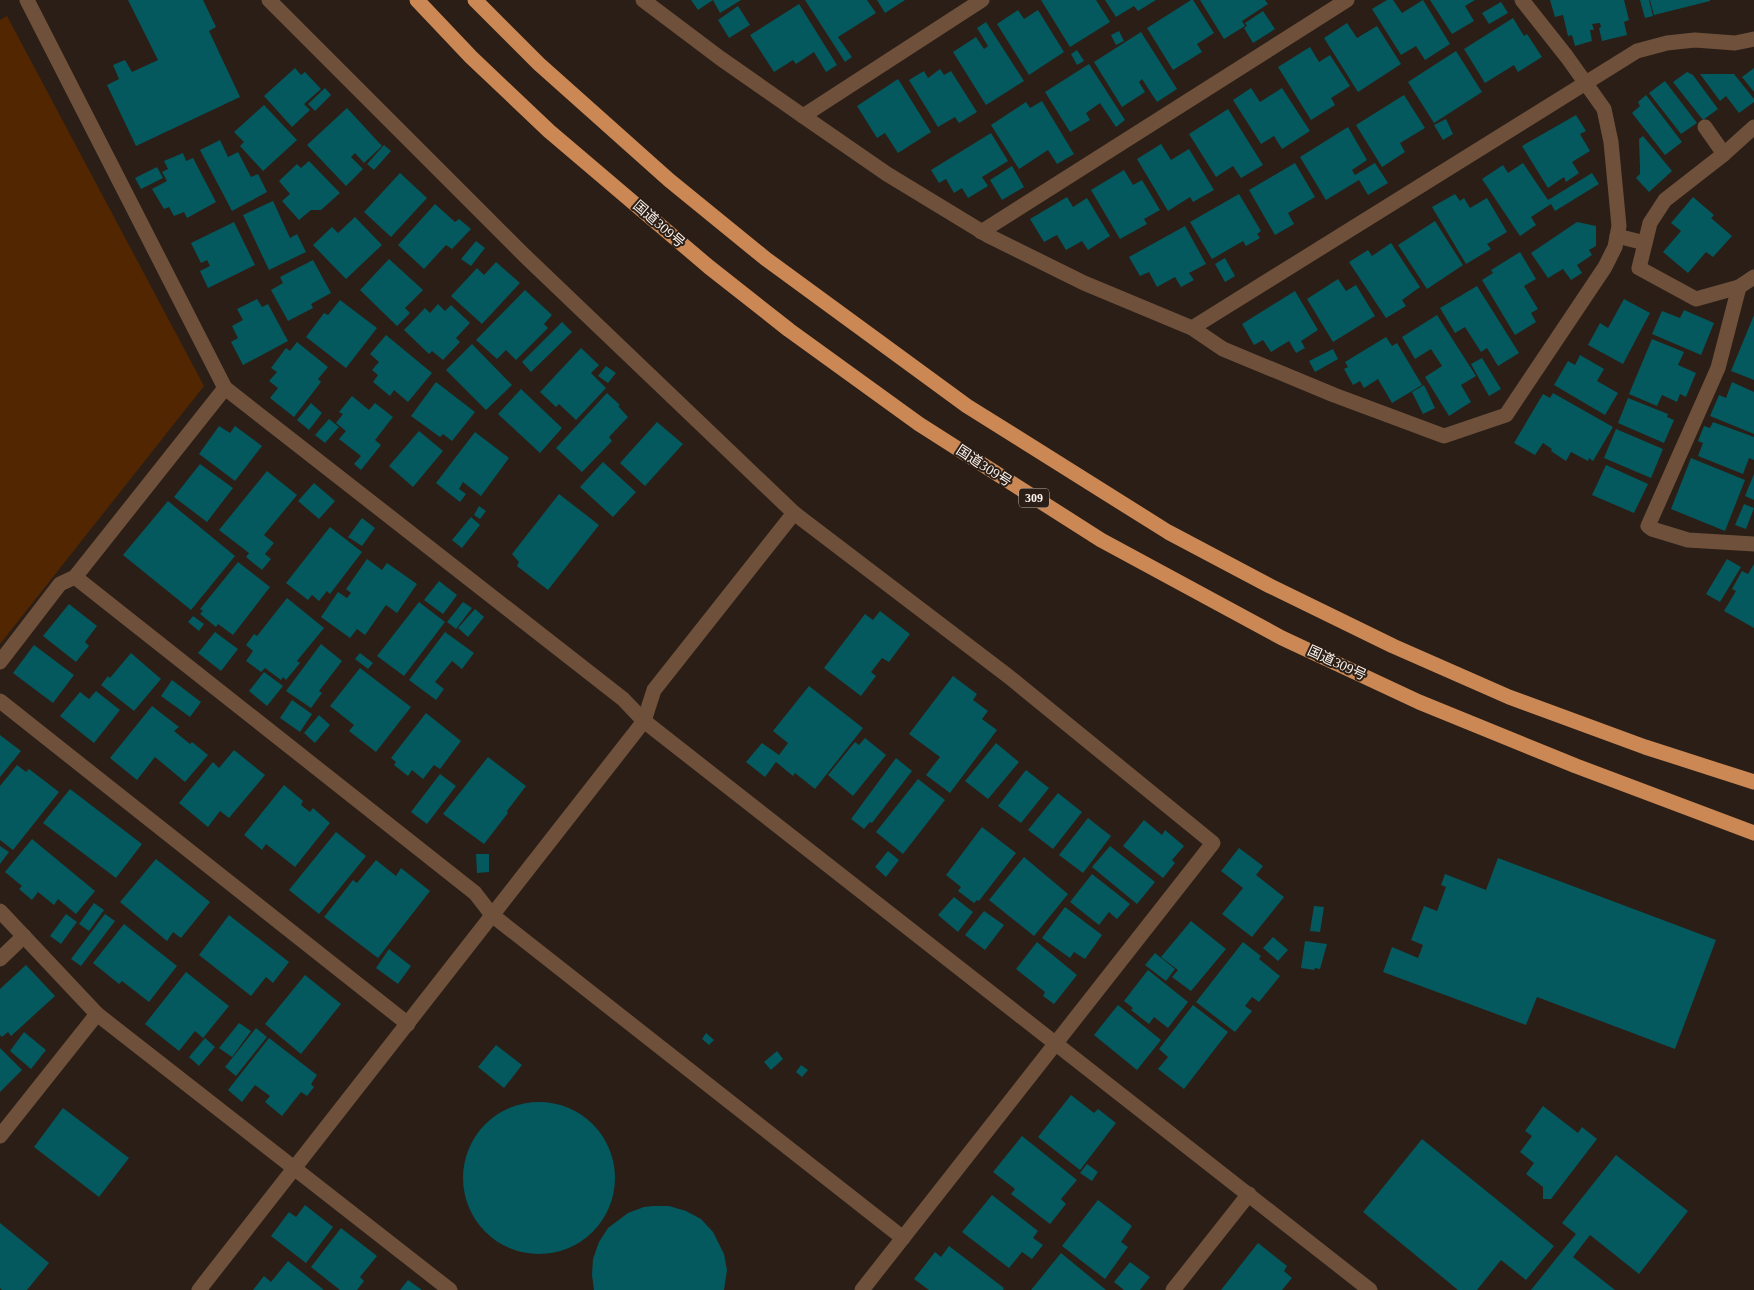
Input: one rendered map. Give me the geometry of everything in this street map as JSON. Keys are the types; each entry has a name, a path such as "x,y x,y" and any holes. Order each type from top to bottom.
{"highway":[{"name":"国道309号","path":"417,0 471,57 549,131 709,267 789,330 919,424 1101,540 1282,638 1419,702 1576,766 1754,833"},
{"path":"475,0 539,64 669,180 766,259 967,406 1168,532 1270,586 1393,646 1509,697 1645,747 1754,782"}],"street":[{"path":"27,0 225,388 623,699 644,722 1370,1290"},
{"path":"269,0 524,255 794,514 1008,676 1213,843 862,1290"},
{"path":"643,0 720,58 887,174 981,232 1084,283 1192,328 1223,350 1334,395 1444,436 1506,415 1605,268 1615,247 1619,226 1611,142 1604,109 1522,0"},
{"path":"803,116 982,0"},
{"path":"981,232 1347,0"},
{"path":"1192,328 1637,51 1667,42 1695,40 1735,42 1754,39"},
{"path":"1754,127 1724,154 1665,200 1650,223 1639,268 1696,299 1740,287 1754,277"},
{"path":"1706,128 1724,154"},
{"path":"1617,236 1645,244"},
{"path":"1740,287 1718,368 1648,526 1652,529 1688,540 1754,544"},
{"path":"0,662 60,584 75,577 225,388"},
{"path":"199,1290 644,722 654,690 794,514"},
{"path":"75,577 476,893 492,915 903,1238"},
{"path":"0,701 408,1024"},
{"path":"0,911 97,1014 450,1290"},
{"path":"0,959 24,936"},
{"path":"0,1136 97,1014"},
{"path":"1173,1290 1249,1194"}],"shaded area":[{"path":"7,16 204,386 0,644 0,20"}],"building":[{"path":"128,0 203,0 216,27 209,31 240,97 136,146 107,85 119,79 113,65 125,60 132,72 158,60"},
{"path":"691,0 713,0 698,10"},
{"path":"713,0 741,0 720,13"},
{"path":"805,0 867,0 876,13 838,37 852,57 845,62"},
{"path":"877,0 905,0 885,13"},
{"path":"1041,0 1096,0 1110,22 1070,47"},
{"path":"1105,0 1156,0 1138,11 1134,6 1116,17"},
{"path":"1193,0 1214,33 1197,44 1202,52 1173,70 1147,28"},
{"path":"1200,0 1265,0 1268,4 1242,21 1245,26 1224,39"},
{"path":"1387,0 1393,0 1402,13 1423,0 1450,44 1425,60 1416,46 1401,55 1372,9"},
{"path":"1430,0 1475,0 1465,6 1474,21 1452,34"},
{"path":"1550,0 1624,0 1629,20 1624,22 1627,35 1602,41 1599,28 1601,27 1600,23 1592,24 1594,30 1590,30 1592,41 1575,46 1572,35 1568,36 1563,15 1555,17"},
{"path":"1640,0 1649,0 1653,16 1645,18"},
{"path":"1650,0 1710,0 1710,1 1654,15"},
{"path":"1501,2 1508,13 1489,24 1482,13"},
{"path":"799,4 837,65 826,72 814,52 796,64 793,60 774,72 750,35"},
{"path":"738,6 750,25 729,38 718,20"},
{"path":"1018,10 1024,19 1038,10 1064,52 1029,75 997,24"},
{"path":"1263,11 1275,29 1253,43 1244,28 1247,26 1245,23"},
{"path":"1513,18 1524,36 1527,34 1542,57 1518,72 1514,65 1485,83 1464,49"},
{"path":"986,22 1024,81 986,105 953,52 976,37 984,49 988,46 977,28"},
{"path":"1347,23 1357,38 1377,26 1401,64 1358,92 1324,38"},
{"path":"1119,31 1124,41 1116,45 1111,35"},
{"path":"1141,32 1177,89 1157,102 1142,79 1139,82 1145,92 1122,107 1094,62"},
{"path":"1310,47 1319,62 1330,55 1350,86 1331,98 1335,105 1311,120 1278,67"},
{"path":"1077,50 1084,61 1077,65 1071,54"},
{"path":"1456,51 1482,92 1434,123 1408,82"},
{"path":"1089,64 1125,120 1116,127 1100,103 1086,113 1090,120 1070,132 1045,92"},
{"path":"295,68 301,75 305,72 321,89 304,104 310,110 292,127 264,96"},
{"path":"1754,68 1754,92 1742,77"},
{"path":"940,69 944,75 951,71 977,112 959,123 955,117 938,127 909,80 924,71 928,78"},
{"path":"1687,72 1693,75 1718,109 1703,120 1673,82"},
{"path":"1700,74 1734,74 1754,99 1754,102 1739,113 1726,96 1720,101"},
{"path":"898,79 931,132 898,153 885,133 877,138 857,106"},
{"path":"1665,81 1697,123 1681,134 1649,93"},
{"path":"325,88 331,95 315,111 308,104"},
{"path":"1251,88 1260,102 1282,88 1310,131 1282,149 1274,136 1261,144 1233,100"},
{"path":"1404,95 1425,128 1400,143 1405,152 1382,167 1356,125"},
{"path":"1646,95 1682,142 1665,155 1632,113 1640,106 1638,102"},
{"path":"1042,101 1074,154 1057,164 1048,150 1019,169 991,125 1026,102 1030,108"},
{"path":"264,105 297,140 263,171 240,146 244,142 234,132"},
{"path":"347,108 382,146 364,163 355,153 351,157 363,169 346,186 307,145"},
{"path":"1228,109 1263,165 1241,178 1233,166 1216,177 1189,134"},
{"path":"1576,115 1586,131 1580,134 1590,151 1572,162 1579,173 1566,182 1564,177 1548,188 1522,146"},
{"path":"1446,119 1453,134 1443,140 1434,125"},
{"path":"1348,127 1367,160 1352,170 1355,175 1375,163 1388,183 1368,195 1359,180 1326,200 1300,157"},
{"path":"991,133 1008,161 982,177 988,186 968,198 962,188 954,193 946,179 939,183 931,170"},
{"path":"1643,136 1672,171 1649,192 1636,178 1640,174 1639,139"},
{"path":"220,140 228,157 238,152 251,177 258,174 267,192 232,211 200,150"},
{"path":"1161,144 1171,160 1189,149 1214,190 1193,202 1190,197 1168,211 1137,159"},
{"path":"384,145 391,151 374,170 367,164"},
{"path":"183,153 186,161 193,158 216,202 187,218 184,212 174,216 169,207 164,209 152,189 167,181 162,172 168,169 164,161"},
{"path":"309,161 340,193 321,210 311,210 299,220 282,201 290,194 279,181 297,164 301,168"},
{"path":"1295,163 1315,197 1288,213 1294,224 1275,235 1249,190"},
{"path":"1523,163 1548,200 1592,173 1599,184 1555,211 1551,204 1531,217 1536,225 1520,236 1482,179 1503,165 1508,173"},
{"path":"1012,166 1024,187 1002,200 990,180"},
{"path":"157,167 163,178 141,189 135,178"},
{"path":"1124,170 1133,185 1142,180 1160,210 1144,219 1147,224 1120,239 1091,190"},
{"path":"400,173 427,198 391,237 364,212"},
{"path":"1239,194 1261,231 1257,234 1260,238 1246,246 1243,241 1212,259 1190,222"},
{"path":"1455,194 1460,201 1464,198 1470,208 1487,198 1507,232 1487,244 1491,249 1466,264 1432,207"},
{"path":"1067,197 1073,207 1087,198 1110,236 1088,250 1082,241 1066,250 1057,235 1044,242 1030,219"},
{"path":"1693,197 1714,215 1711,218 1732,236 1713,257 1706,252 1688,273 1663,252 1681,231 1671,223"},
{"path":"273,201 290,238 297,234 306,252 269,270 243,215"},
{"path":"435,204 455,222 459,219 471,229 452,249 446,245 424,269 398,245"},
{"path":"355,217 382,245 346,279 313,245 332,227 338,233"},
{"path":"1435,221 1463,265 1427,289 1398,245"},
{"path":"234,222 255,265 208,288 200,271 210,266 207,260 201,263 191,243"},
{"path":"1577,222 1596,226 1596,246 1589,250 1592,255 1577,265 1582,273 1571,280 1563,269 1548,278 1531,253"},
{"path":"1185,226 1206,264 1189,273 1194,280 1181,287 1175,277 1157,287 1149,272 1140,276 1129,257"},
{"path":"476,241 485,248 471,266 461,259"},
{"path":"1391,243 1420,287 1402,300 1406,306 1386,318 1349,262 1368,250 1372,256"},
{"path":"1520,252 1536,279 1524,286 1538,309 1531,313 1536,322 1515,335 1482,280 1493,273 1491,270"},
{"path":"1225,258 1235,276 1225,282 1215,264"},
{"path":"389,259 423,290 405,308 410,313 397,326 360,290"},
{"path":"313,260 331,293 311,304 313,308 288,321 271,290 283,283 280,277"},
{"path":"496,262 520,283 482,324 451,296 477,268 484,275"},
{"path":"1338,279 1346,291 1356,285 1375,316 1333,342 1307,299"},
{"path":"1477,286 1519,353 1498,366 1487,348 1481,352 1465,327 1455,333 1440,308"},
{"path":"525,290 552,315 544,324 548,328 516,360 506,350 497,359 476,340"},
{"path":"1295,291 1318,330 1301,341 1305,348 1296,353 1289,341 1271,352 1263,340 1254,345 1242,324"},
{"path":"257,299 262,307 268,304 288,341 243,365 231,342 238,338 232,326 243,320 237,309"},
{"path":"1624,299 1650,313 1623,364 1588,345 1600,323 1608,328"},
{"path":"340,300 377,328 346,368 306,337 324,313 328,315"},
{"path":"438,304 445,311 451,305 470,323 456,338 460,342 443,360 432,351 429,354 404,330 425,308 430,313"},
{"path":"1684,310 1714,323 1701,355 1652,334 1662,311 1680,318"},
{"path":"1437,315 1476,376 1461,385 1471,402 1449,416 1425,377 1442,366 1431,349 1415,359 1402,337"},
{"path":"1754,315 1754,380 1731,371"},
{"path":"562,322 572,332 531,372 522,362"},
{"path":"386,335 432,373 408,402 394,390 390,396 373,382 378,375 372,370 379,362 370,354"},
{"path":"1386,337 1392,346 1397,343 1422,385 1392,403 1378,379 1364,388 1360,381 1353,385 1344,369 1348,367 1345,362"},
{"path":"1652,339 1684,352 1678,365 1696,373 1686,397 1680,394 1677,402 1662,395 1657,406 1629,394"},
{"path":"297,342 328,367 318,379 321,382 294,417 270,398 278,388 269,381 277,372 271,368 286,348 290,351"},
{"path":"472,344 512,385 486,410 446,370"},
{"path":"581,348 599,365 591,373 606,388 576,420 559,404 556,407 540,392"},
{"path":"1333,349 1338,359 1315,372 1309,361"},
{"path":"1580,355 1604,369 1597,381 1618,393 1605,415 1554,385 1568,361 1575,365"},
{"path":"1482,358 1501,389 1489,396 1471,364"},
{"path":"606,366 616,373 608,383 598,376"},
{"path":"436,382 475,412 452,441 443,434 440,437 411,416"},
{"path":"1732,382 1754,392 1754,434 1710,416 1719,395 1726,398"},
{"path":"1424,385 1435,408 1423,414 1412,392"},
{"path":"521,389 562,428 540,453 498,414"},
{"path":"607,393 620,405 618,406 628,417 609,437 612,441 582,472 556,448"},
{"path":"1553,393 1613,427 1593,461 1589,458 1588,461 1571,452 1566,461 1543,443 1535,455 1514,443 1543,394 1550,398"},
{"path":"352,396 369,410 375,403 393,417 375,440 381,445 361,470 354,464 361,456 339,439 346,431 336,423 343,414 339,412"},
{"path":"1628,398 1668,414 1667,417 1674,420 1664,443 1618,423"},
{"path":"311,403 322,413 309,430 297,420"},
{"path":"329,419 339,427 325,443 315,435"},
{"path":"657,422 683,444 645,486 620,463"},
{"path":"1713,422 1754,437 1754,460 1749,458 1743,474 1698,456 1703,443 1698,441 1704,426 1710,428"},
{"path":"219,426 230,433 235,426 262,446 235,481 199,454"},
{"path":"1616,429 1663,449 1651,478 1604,458"},
{"path":"419,431 443,451 413,487 389,466"},
{"path":"475,432 509,458 481,496 463,482 459,489 466,494 460,502 436,483"},
{"path":"1691,458 1745,480 1725,531 1671,509"},
{"path":"603,462 636,492 613,517 580,487"},
{"path":"200,464 233,488 207,522 174,497"},
{"path":"1606,465 1648,484 1634,513 1592,495"},
{"path":"267,471 297,495 264,535 274,543 265,554 271,559 262,570 246,557 249,553 219,530"},
{"path":"1754,474 1754,500 1745,496"},
{"path":"314,483 335,501 319,519 298,501"},
{"path":"559,494 599,525 548,590 517,566 519,562 512,554"},
{"path":"168,501 235,556 191,610 123,555"},
{"path":"1744,504 1754,508 1746,529 1735,525"},
{"path":"479,506 486,511 480,519 474,515"},
{"path":"471,517 480,525 462,548 452,540"},
{"path":"362,518 375,528 362,546 348,537"},
{"path":"330,527 362,552 330,594 327,591 319,601 312,595 308,600 286,583"},
{"path":"367,559 382,570 387,563 417,584 397,613 386,605 365,635 357,629 350,638 321,617 338,592 347,598 351,593 346,589"},
{"path":"1727,559 1741,567 1720,602 1706,594"},
{"path":"238,562 270,587 233,635 218,624 216,627 200,614 203,611 200,609"},
{"path":"1754,564 1754,628 1724,611 1736,591 1732,589 1742,571 1748,574"},
{"path":"439,581 457,595 443,614 424,600"},
{"path":"287,598 324,628 297,661 300,663 286,680 283,677 281,680 265,668 261,672 246,661 253,651 246,645 254,634 257,636"},
{"path":"419,602 445,622 404,676 377,656"},
{"path":"463,602 472,608 456,629 447,622"},
{"path":"69,604 97,626 85,642 89,646 76,662 43,636"},
{"path":"475,609 484,617 468,637 458,628"},
{"path":"880,611 910,634 889,662 882,658 871,672 876,676 861,696 824,668 865,614 873,620"},
{"path":"193,616 204,624 199,631 188,622"},
{"path":"215,632 238,649 221,671 198,653"},
{"path":"445,632 474,653 462,669 452,661 435,682 444,689 436,700 409,680"},
{"path":"321,644 342,661 319,691 322,693 311,708 286,691"},
{"path":"34,645 74,675 53,703 13,673"},
{"path":"131,653 161,679 134,711 101,685 108,676 110,678"},
{"path":"360,653 373,663 368,669 355,659"},
{"path":"360,668 411,707 376,752 349,731 354,725 330,706"},
{"path":"264,672 283,686 267,706 249,691"},
{"path":"953,676 977,694 973,700 988,711 982,719 997,730 950,793 926,775 940,757 909,734"},
{"path":"172,680 201,702 190,717 161,696"},
{"path":"809,686 863,728 815,789 795,773 793,776 776,762 765,777 746,762 762,743 779,755 788,743 773,731"},
{"path":"96,691 120,710 94,743 60,716 80,692 89,699"},
{"path":"292,700 312,714 300,732 280,718"},
{"path":"152,706 179,727 174,731 208,755 185,782 155,757 137,780 110,758"},
{"path":"426,713 461,741 440,769 434,765 423,779 412,770 408,776 394,765 396,762 391,758"},
{"path":"319,715 330,725 315,743 304,733"},
{"path":"0,735 21,751 0,777"},
{"path":"865,738 886,755 853,796 828,775 855,742 859,745"},
{"path":"996,743 1019,762 988,799 965,781"},
{"path":"234,750 265,775 229,818 220,811 208,827 179,803 213,762 219,768"},
{"path":"488,757 526,786 484,844 443,814"},
{"path":"896,758 912,771 872,823 870,822 864,829 851,819"},
{"path":"17,765 26,772 29,769 59,792 13,850 0,840 0,786"},
{"path":"1026,770 1049,788 1021,823 998,806"},
{"path":"440,774 456,786 427,824 411,812"},
{"path":"918,779 945,800 903,854 876,832"},
{"path":"284,785 303,801 301,805 310,812 313,808 330,823 295,867 266,844 262,850 244,835"},
{"path":"70,789 142,844 116,878 43,823"},
{"path":"1058,793 1082,812 1053,849 1028,830"},
{"path":"1088,818 1111,836 1083,873 1059,855"},
{"path":"1144,820 1162,835 1165,830 1184,846 1172,860 1175,863 1163,878 1123,846"},
{"path":"982,827 1016,853 979,901 977,900 974,903 958,891 961,887 946,875"},
{"path":"336,832 366,856 319,914 289,890"},
{"path":"32,839 95,891 76,914 58,899 54,905 38,892 32,900 19,889 22,886 5,872"},
{"path":"0,846 9,852 0,864"},
{"path":"1110,846 1155,882 1137,904 1092,867"},
{"path":"1239,848 1263,866 1256,875 1284,897 1252,937 1222,914 1243,888 1221,871"},
{"path":"888,851 899,860 886,877 875,867"},
{"path":"476,854 489,854 489,872 477,873"},
{"path":"1024,857 1068,894 1034,936 989,900"},
{"path":"1498,858 1716,940 1675,1049 1537,997 1526,1025 1383,972 1392,947 1418,958 1423,945 1411,940 1424,906 1437,911 1446,887 1441,885 1445,874 1486,890"},
{"path":"156,859 210,902 181,938 173,932 167,941 120,902"},
{"path":"376,860 396,876 401,868 430,891 378,958 324,917 353,880 357,883"},
{"path":"1092,874 1130,904 1117,919 1109,912 1099,925 1070,902"},
{"path":"954,897 973,912 958,932 938,915"},
{"path":"94,903 104,910 89,931 79,924"},
{"path":"1314,906 1324,907 1320,932 1310,931"},
{"path":"1065,907 1102,935 1085,959 1074,952 1070,958 1042,938"},
{"path":"984,911 1004,925 985,950 965,935"},
{"path":"66,914 77,922 61,944 50,936"},
{"path":"105,914 115,921 81,966 71,959"},
{"path":"229,915 289,962 273,983 266,977 251,996 199,955"},
{"path":"1191,921 1226,949 1191,991 1172,977 1178,970 1161,957"},
{"path":"124,924 177,966 149,1002 122,981 119,984 93,963"},
{"path":"1273,937 1288,950 1278,961 1263,948"},
{"path":"1305,941 1327,944 1320,969 1301,968"},
{"path":"1037,942 1077,975 1054,1004 1043,996 1045,992 1016,969"},
{"path":"1243,942 1261,956 1259,959 1280,976 1259,1002 1252,997 1245,1006 1252,1011 1235,1032 1196,1002"},
{"path":"389,949 411,966 398,984 376,968"},
{"path":"1155,953 1175,969 1166,981 1145,965"},
{"path":"26,965 55,996 11,1036 8,1032 2,1037 0,1035 0,989"},
{"path":"1148,970 1188,1002 1168,1028 1154,1017 1149,1024 1131,1010 1133,1008 1124,1001"},
{"path":"186,972 229,1006 203,1038 195,1031 179,1051 145,1024"},
{"path":"305,975 341,1004 301,1054 265,1024"},
{"path":"1118,1005 1161,1040 1137,1070 1094,1035"},
{"path":"1193,1005 1228,1032 1184,1089 1158,1069 1168,1057 1159,1049"},
{"path":"239,1023 251,1031 232,1057 219,1048"},
{"path":"256,1028 267,1037 236,1076 225,1067"},
{"path":"24,1032 46,1050 31,1069 10,1051"},
{"path":"706,1033 714,1040 709,1045 702,1039"},
{"path":"205,1038 215,1047 199,1066 189,1057"},
{"path":"269,1038 317,1075 311,1084 314,1087 307,1096 301,1092 282,1116 265,1102 270,1096 255,1085 242,1102 228,1090"},
{"path":"496,1045 522,1065 504,1088 478,1067"},
{"path":"0,1048 22,1070 0,1092"},
{"path":"777,1051 783,1059 771,1070 764,1062"},
{"path":"801,1065 808,1070 802,1077 796,1072"},
{"path":"1071,1095 1094,1113 1098,1109 1116,1123 1080,1170 1038,1137"},
{"path":"539,1102 568,1108 593,1124 609,1149 615,1178 609,1207 593,1232 568,1248 539,1254 510,1248 485,1232 469,1207 463,1178 469,1149 485,1124 510,1108"},
{"path":"1543,1106 1578,1133 1582,1127 1597,1139 1551,1199 1543,1199 1543,1187 1526,1174 1534,1163 1520,1152 1532,1136 1525,1131"},
{"path":"63,1108 129,1158 99,1197 34,1147"},
{"path":"1022,1136 1077,1180 1061,1199 1066,1204 1050,1224 1011,1194 1015,1189 993,1172"},
{"path":"1422,1139 1554,1246 1526,1280 1501,1260 1477,1290 1458,1290 1363,1212"},
{"path":"1616,1155 1688,1211 1639,1274 1590,1235 1573,1257 1615,1290 1531,1290 1576,1234 1562,1223"},
{"path":"1087,1164 1098,1172 1092,1181 1080,1173"},
{"path":"992,1195 1038,1231 1033,1238 1043,1245 1032,1259 1022,1252 1009,1268 962,1232"},
{"path":"1098,1200 1132,1226 1121,1242 1128,1247 1105,1279 1062,1246"},
{"path":"305,1205 333,1227 306,1263 271,1236 289,1212 296,1217"},
{"path":"653,1206 669,1206 686,1211 701,1219 713,1232 724,1254 727,1270 724,1290 594,1290 592,1275 593,1259 599,1242 608,1228 628,1213"},
{"path":"0,1223 49,1263 27,1290 2,1290 0,1288"},
{"path":"341,1228 377,1256 360,1277 364,1281 357,1290 340,1290 311,1267"},
{"path":"1258,1243 1287,1266 1284,1271 1292,1278 1282,1290 1221,1290"},
{"path":"949,1246 1004,1288 1003,1290 929,1290 914,1279 935,1252 941,1257"},
{"path":"1061,1253 1106,1290 1031,1290"},
{"path":"288,1261 324,1290 253,1290 264,1276 271,1282"},
{"path":"1130,1262 1150,1277 1140,1290 1124,1290 1114,1282"},
{"path":"408,1280 422,1290 400,1290"}]}
